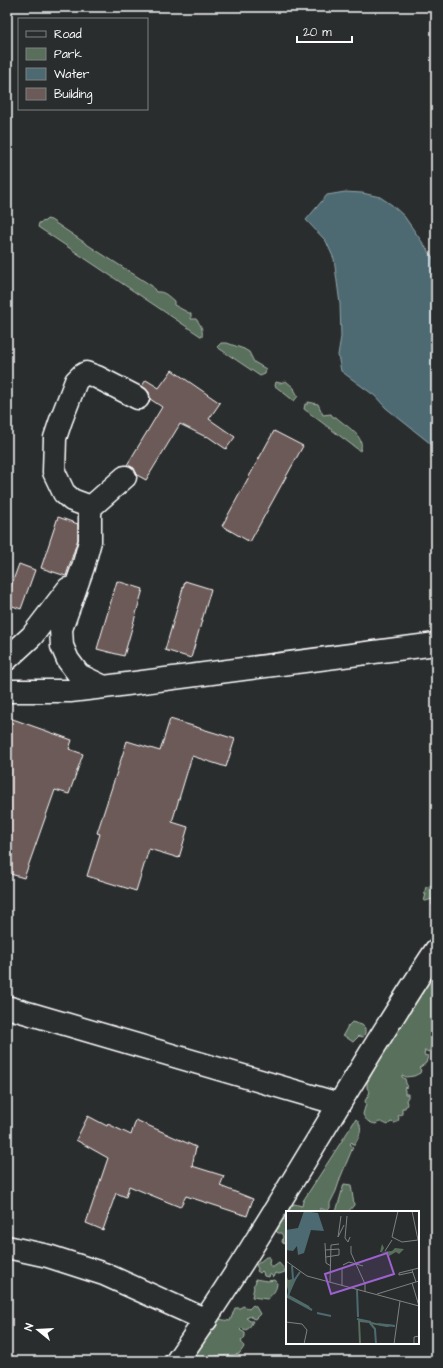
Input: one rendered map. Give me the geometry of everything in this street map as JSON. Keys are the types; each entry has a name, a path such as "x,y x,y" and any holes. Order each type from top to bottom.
{"street":[{"path":"91,508 72,500 64,493 54,472 56,438 68,400 76,381 86,373 97,376 138,398"},
{"path":"104,687 79,675 68,660 62,646 61,629 83,567 90,541 91,508 125,477"},
{"path":"7,659 32,636 83,567"},
{"path":"7,691 70,691 436,644"},
{"path":"178,1361 260,1235 339,1104 436,950"},
{"path":"7,1006 339,1104"},
{"path":"7,1247 48,1256 104,1274 206,1320"}],"green space":[{"path":"47,219 51,220 152,286 156,292 164,293 168,296 174,301 174,305 191,314 191,319 196,319 201,327 202,337 38,227 39,223"},
{"path":"221,343 227,343 249,352 254,362 266,369 265,374 260,376 217,347"},
{"path":"286,381 294,388 298,396 294,401 275,386 276,382 280,383"},
{"path":"308,402 318,404 323,415 331,414 354,432 360,441 360,451 304,409 305,404 308,404"},
{"path":"435,881 436,908 432,905 432,899 424,901 426,887 430,886"},
{"path":"436,966 436,1032 430,1050 428,1052 425,1050 424,1055 428,1056 426,1063 419,1068 421,1070 420,1073 414,1076 406,1077 402,1075 405,1079 407,1087 404,1088 405,1094 408,1094 408,1097 405,1108 402,1108 402,1114 398,1116 398,1121 395,1123 391,1122 388,1125 380,1122 376,1124 371,1123 366,1120 363,1114 366,1104 365,1101 370,1092 367,1088 367,1082 377,1065 376,1062 397,1027 401,1028 398,1024"},
{"path":"352,1022 362,1025 365,1028 363,1037 359,1036 353,1042 343,1035"},
{"path":"356,1119 361,1128 360,1134 355,1144 352,1142 350,1144 353,1147 330,1203 330,1208 327,1211 320,1208 320,1211 286,1211 294,1204 302,1206 303,1201"},
{"path":"344,1184 351,1185 354,1205 349,1211 336,1211"},
{"path":"283,1219 286,1220 286,1243 284,1244 282,1242 283,1236 281,1233 276,1231 279,1227 277,1226 279,1222"},
{"path":"266,1257 269,1257 269,1264 272,1268 279,1263 285,1272 279,1274 275,1273 273,1277 270,1274 269,1277 264,1276 262,1271 260,1273 257,1271 258,1269 256,1265"},
{"path":"255,1279 267,1281 275,1280 277,1282 274,1292 267,1299 252,1297 253,1286 256,1282"},
{"path":"253,1305 260,1314 255,1319 251,1316 246,1318 253,1321 249,1328 246,1330 242,1328 240,1330 245,1333 245,1336 241,1341 244,1347 239,1354 216,1356 215,1361 197,1361 195,1357 197,1355 197,1351 203,1345 200,1342 205,1334 210,1335 218,1319 230,1321 235,1308 240,1308 243,1306 249,1309"}],"water":[{"path":"345,192 362,193 380,197 392,205 404,216 436,262 436,448 386,408 375,396 341,371 338,355 341,337 340,304 334,259 326,241 306,220 327,195"}],"building":[{"path":"172,370 220,403 209,419 235,437 226,449 207,436 206,437 180,424 146,480 137,475 134,468 127,465 162,407 150,399 149,392 142,386 146,380 159,388"},
{"path":"274,431 303,446 250,542 222,526"},
{"path":"58,517 78,524 78,539 66,576 41,568"},
{"path":"19,564 35,570 21,609 7,604 7,597"},
{"path":"117,581 143,589 124,656 97,649"},
{"path":"185,581 211,589 191,658 165,650"},
{"path":"7,717 72,740 69,749 83,754 69,794 55,790 24,878 7,873"},
{"path":"170,719 235,739 226,767 192,756 172,822 188,827 179,858 149,849 136,891 87,876 100,834 97,833 127,741 160,751"},
{"path":"88,1116 107,1126 108,1124 131,1135 136,1120 196,1147 192,1166 224,1176 220,1186 253,1199 247,1216 186,1196 180,1207 129,1186 126,1197 116,1193 103,1230 86,1223 108,1158 76,1140"}]}
